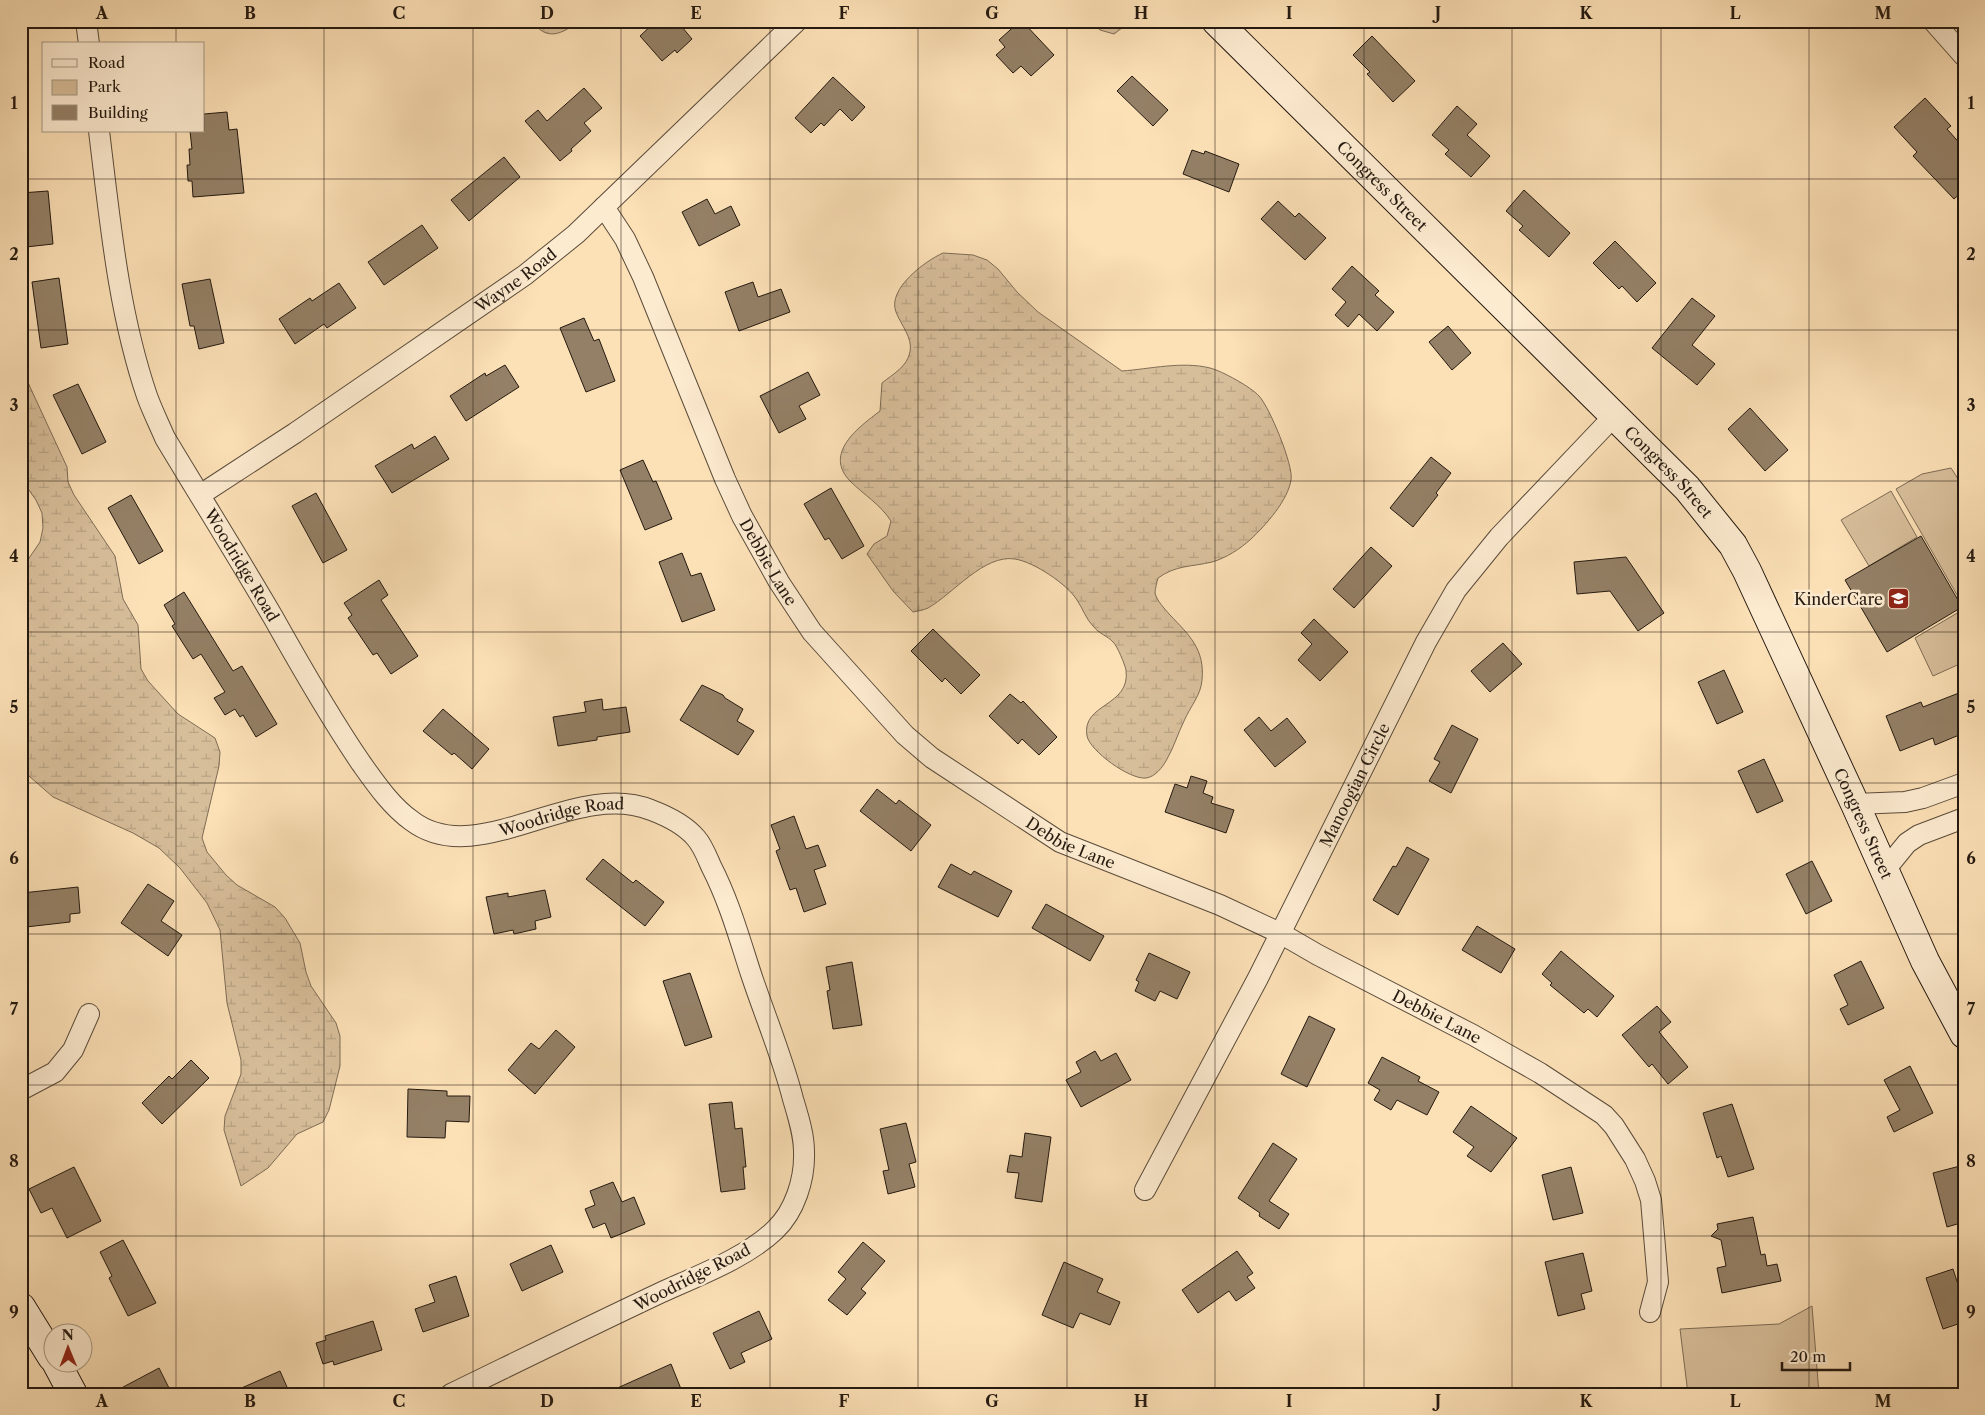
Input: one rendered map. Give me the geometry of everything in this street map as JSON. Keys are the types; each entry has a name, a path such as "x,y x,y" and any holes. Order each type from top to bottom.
{"main road":[{"name":"Congress Street","path":"1216,21 1687,488 1733,545 1747,571 1855,804 1925,962 1964,1034"},
{"path":"21,1307 42,1341"},
{"path":"61,1372 72,1394"}],"street":[{"path":"86,21 89,42"},
{"name":"Wayne Road","path":"200,496 296,433 525,275 576,234 604,208 796,21"},
{"path":"1933,21 1964,56"},
{"name":"Woodridge Road","path":"100,132 112,236 133,348 148,397 165,438 337,729 376,784 395,807 410,820 441,836 462,836 502,829 567,810 619,802 641,806 668,817 684,827 696,839 719,882 732,913 752,978 785,1069 798,1115 804,1154 802,1176 797,1195 777,1229 765,1239 705,1273 451,1394"},
{"name":"Debbie Lane","path":"604,208 625,239 643,277 725,478 742,516 779,582 812,632 905,735 932,758 1060,842 1220,905 1280,933 1327,960 1473,1035 1579,1097 1609,1119 1635,1159 1651,1200 1658,1282 1650,1312"},
{"name":"Manoogian Circle","path":"1145,1190 1280,933 1426,642 1456,590 1499,537 1614,416"},
{"path":"1855,804 1905,802 1923,798 1964,783"},
{"path":"1885,870 1907,843 1932,830 1964,818"},
{"path":"21,1090 55,1072 73,1050 89,1014"}],"green space":[{"path":"532,21 579,21 561,32 549,34 543,32"},
{"path":"1090,21 1131,21 1114,34 1100,30"},
{"path":"943,253 973,255 987,260 998,269 1017,292 1038,312 1122,371 1188,365 1210,368 1236,380 1259,396 1269,411 1280,437 1289,462 1291,480 1286,496 1281,504 1257,533 1247,543 1228,556 1212,562 1177,569 1158,578 1155,591 1156,596 1194,643 1201,660 1202,680 1197,696 1165,762 1156,774 1149,777 1139,777 1121,770 1095,749 1087,736 1087,725 1091,717 1121,691 1126,682 1126,670 1115,644 1095,629 1079,603 1066,587 1031,564 1015,559 1003,559 969,576 928,608 913,612 893,591 867,554 874,544 887,536 891,521 877,505 850,481 843,471 840,461 842,451 854,433 880,411 882,383 899,370 906,362 910,352 910,342 896,312 897,294 909,277 927,262"},
{"path":"21,364 67,467 68,482 74,495 115,556 123,599 138,625 141,669 148,681 178,714 215,738 220,752 219,766 202,838 207,852 237,885 275,907 285,918 300,943 311,986 336,1023 340,1036 340,1066 329,1110 323,1122 297,1134 268,1168 241,1186 224,1130 225,1116 241,1074 241,1060 227,1003 220,930 207,903 180,868 159,848 133,833 53,797 21,769 21,570 40,542 43,528 42,513 36,500 21,479"},
{"path":"1951,468 1964,488 1964,607 1896,489 1922,474"},
{"path":"1891,491 1917,537 1869,566 1841,520"},
{"path":"1964,609 1964,662 1933,676 1915,638"},
{"path":"1812,1306 1819,1394 1688,1394 1680,1329 1779,1324"}],"building":[{"path":"656,21 677,21 692,39 677,53 675,50 662,61 640,36"},
{"path":"1020,21 1054,55 1031,76 1021,66 1013,73 996,55 1005,47 999,40"},
{"path":"1372,36 1415,81 1393,102 1367,74 1370,72 1353,55"},
{"path":"1132,76 1168,110 1153,126 1117,91"},
{"path":"833,77 865,107 852,121 840,109 824,126 821,123 811,133 795,118"},
{"path":"584,88 602,108 584,123 591,131 560,161 525,121 538,110 547,121"},
{"path":"1925,98 1951,126 1947,129 1964,148 1964,190 1954,199 1913,156 1917,152 1894,127"},
{"path":"1457,106 1477,124 1467,135 1490,156 1471,177 1445,154 1449,150 1432,135"},
{"path":"227,112 229,130 237,129 244,193 193,197 192,181 188,181 187,165 190,165 189,149 192,149 190,132 205,132 205,114"},
{"path":"1192,150 1204,154 1205,151 1239,164 1229,192 1183,174"},
{"path":"504,157 520,177 469,221 451,200"},
{"path":"1524,190 1570,233 1549,257 1519,230 1523,226 1506,211"},
{"path":"48,191 53,244 26,247 21,193"},
{"path":"707,199 715,214 731,206 740,225 699,246 682,212"},
{"path":"1278,201 1295,217 1299,213 1326,238 1305,260 1261,219"},
{"path":"422,225 438,248 384,285 368,262"},
{"path":"1615,241 1656,283 1637,302 1622,286 1619,289 1593,263"},
{"path":"1352,266 1379,291 1375,295 1394,312 1377,331 1359,314 1348,327 1335,315 1346,302 1332,289"},
{"path":"59,278 68,344 41,348 32,282"},
{"path":"210,279 224,343 199,349 194,326 190,326 182,284"},
{"path":"753,282 758,297 781,289 790,312 739,331 725,292"},
{"path":"339,283 356,308 327,328 324,324 295,344 279,319 310,298 312,301"},
{"path":"1692,298 1715,316 1692,345 1715,364 1697,385 1652,348"},
{"path":"584,318 594,341 599,339 615,381 586,392 560,328"},
{"path":"1448,326 1471,353 1452,370 1429,342"},
{"path":"505,365 519,387 466,421 450,396 485,373 486,376"},
{"path":"808,372 820,395 799,406 806,419 779,433 760,396"},
{"path":"78,384 106,442 82,454 53,395"},
{"path":"1750,408 1788,450 1765,471 1728,429"},
{"path":"435,436 449,459 392,493 375,466 412,444 414,449"},
{"path":"1431,457 1451,473 1436,493 1438,495 1413,527 1390,508"},
{"path":"643,460 653,482 656,481 672,519 645,530 620,470"},
{"path":"831,488 864,546 842,559 829,538 825,540 804,504"},
{"path":"316,493 347,550 323,563 292,506"},
{"path":"131,495 163,551 139,564 108,508"},
{"path":"1921,536 1962,607 1887,652 1845,580"},
{"path":"1371,547 1392,566 1354,608 1333,589"},
{"path":"682,553 691,576 701,573 715,610 682,622 659,562"},
{"path":"1626,557 1664,613 1638,631 1610,591 1577,594 1574,562"},
{"path":"379,580 388,595 381,600 418,656 391,674 377,653 373,655 348,618 352,615 344,603"},
{"path":"184,592 233,671 242,666 277,724 256,737 243,715 240,717 235,709 225,715 214,698 225,692 201,654 193,659 172,626 175,624 164,605"},
{"path":"1314,619 1348,652 1320,681 1298,660 1312,644 1301,633"},
{"path":"933,629 980,675 961,694 945,678 942,682 911,651"},
{"path":"1503,643 1522,664 1490,692 1471,671"},
{"path":"1724,670 1743,712 1717,724 1698,682"},
{"path":"702,685 723,695 743,709 737,721 754,731 738,755 680,720"},
{"path":"1964,691 1964,733 1935,745 1933,738 1900,751 1886,716 1921,702 1923,707"},
{"path":"1010,694 1021,703 1023,701 1057,737 1039,755 1022,739 1018,744 989,716"},
{"path":"602,699 603,710 626,707 630,732 597,737 597,740 558,746 553,717 586,712 584,702"},
{"path":"443,709 489,749 472,769 454,753 452,755 423,731"},
{"path":"1259,717 1271,731 1287,718 1306,742 1275,767 1244,730"},
{"path":"1452,725 1478,739 1451,793 1429,781 1440,762 1434,759"},
{"path":"1764,759 1783,801 1757,813 1738,771"},
{"path":"1191,776 1207,781 1203,793 1213,797 1211,803 1234,810 1226,833 1165,812 1175,784 1187,788"},
{"path":"877,789 896,804 899,800 931,825 911,851 860,811"},
{"path":"794,816 806,849 818,845 826,866 814,870 826,904 804,912 796,888 790,890 776,851 780,849 771,825"},
{"path":"1407,847 1429,859 1398,915 1373,900 1393,866 1396,867"},
{"path":"603,859 633,883 636,880 664,902 645,926 586,879"},
{"path":"1812,861 1832,901 1806,914 1786,874"},
{"path":"951,864 971,875 974,871 1012,891 998,917 938,887"},
{"path":"148,884 174,901 161,921 182,935 168,956 121,923"},
{"path":"78,887 80,913 70,914 70,922 26,927 22,893"},
{"path":"545,890 551,917 535,921 536,929 514,934 513,930 494,934 486,897 508,893 508,897"},
{"path":"1046,904 1104,936 1090,961 1032,928"},
{"path":"1477,926 1515,949 1501,973 1462,950"},
{"path":"1561,951 1614,996 1597,1017 1588,1009 1584,1013 1550,985 1552,983 1542,974"},
{"path":"1149,953 1190,972 1177,999 1160,991 1155,1001 1135,991 1139,982 1136,980"},
{"path":"1861,961 1884,1008 1848,1025 1840,1009 1848,1005 1834,975"},
{"path":"852,962 862,1025 833,1029 827,991 830,990 826,967"},
{"path":"690,973 712,1037 685,1046 663,981"},
{"path":"1657,1006 1671,1022 1659,1032 1688,1067 1668,1084 1652,1064 1649,1067 1622,1035"},
{"path":"1309,1016 1335,1029 1307,1087 1281,1074"},
{"path":"556,1030 575,1047 535,1094 508,1070 531,1043 539,1049"},
{"path":"1095,1051 1101,1061 1116,1053 1131,1080 1081,1107 1066,1080 1081,1072 1076,1062"},
{"path":"1382,1057 1420,1077 1418,1081 1439,1092 1427,1115 1397,1100 1391,1110 1374,1100 1380,1090 1368,1083"},
{"path":"191,1060 209,1078 162,1124 142,1103 169,1076 172,1079"},
{"path":"1910,1066 1933,1113 1894,1132 1887,1117 1900,1110 1884,1080"},
{"path":"408,1089 447,1091 447,1096 470,1096 469,1122 446,1121 445,1138 407,1137"},
{"path":"732,1102 735,1129 742,1128 746,1167 743,1167 745,1189 721,1192 709,1104"},
{"path":"1732,1104 1754,1169 1728,1177 1721,1156 1717,1158 1703,1113"},
{"path":"1471,1106 1517,1138 1491,1172 1467,1156 1474,1147 1453,1132"},
{"path":"906,1123 916,1162 909,1164 915,1187 888,1194 883,1171 889,1170 880,1129"},
{"path":"1025,1133 1051,1137 1042,1202 1015,1198 1019,1173 1007,1172 1010,1155 1022,1157"},
{"path":"1273,1143 1297,1159 1269,1201 1289,1214 1279,1229 1259,1216 1260,1213 1238,1198"},
{"path":"1960,1166 1964,1179 1964,1222 1947,1227 1933,1173"},
{"path":"74,1167 101,1221 67,1238 52,1208 41,1213 29,1189"},
{"path":"1571,1167 1583,1213 1553,1220 1542,1175"},
{"path":"613,1182 622,1202 634,1197 645,1224 611,1238 605,1223 593,1228 585,1209 595,1205 590,1191"},
{"path":"1753,1217 1761,1255 1765,1254 1767,1266 1777,1264 1781,1281 1722,1293 1717,1268 1726,1266 1721,1240 1711,1236 1718,1229 1717,1224"},
{"path":"123,1240 156,1303 128,1316 109,1278 112,1276 100,1252"},
{"path":"863,1242 885,1261 861,1289 866,1293 847,1315 828,1300 846,1279 838,1272"},
{"path":"551,1245 563,1272 522,1291 510,1264"},
{"path":"1237,1251 1253,1273 1247,1277 1255,1288 1236,1301 1229,1291 1198,1313 1182,1290"},
{"path":"1583,1253 1592,1291 1581,1294 1585,1309 1558,1316 1545,1262"},
{"path":"1064,1262 1103,1279 1097,1292 1120,1302 1110,1325 1080,1313 1073,1328 1042,1315"},
{"path":"1953,1269 1964,1303 1964,1322 1943,1329 1926,1278"},
{"path":"456,1276 469,1316 423,1332 415,1309 435,1302 429,1285"},
{"path":"759,1311 772,1339 741,1353 745,1362 730,1369 713,1333"},
{"path":"373,1321 382,1350 334,1365 333,1361 323,1364 316,1343 326,1340 325,1336"},
{"path":"671,1364 683,1394 604,1394"},
{"path":"159,1368 172,1394 110,1394"},
{"path":"280,1371 290,1394 228,1394"}],"place":[{"name":"KinderCare","path":"1899,599"}]}
